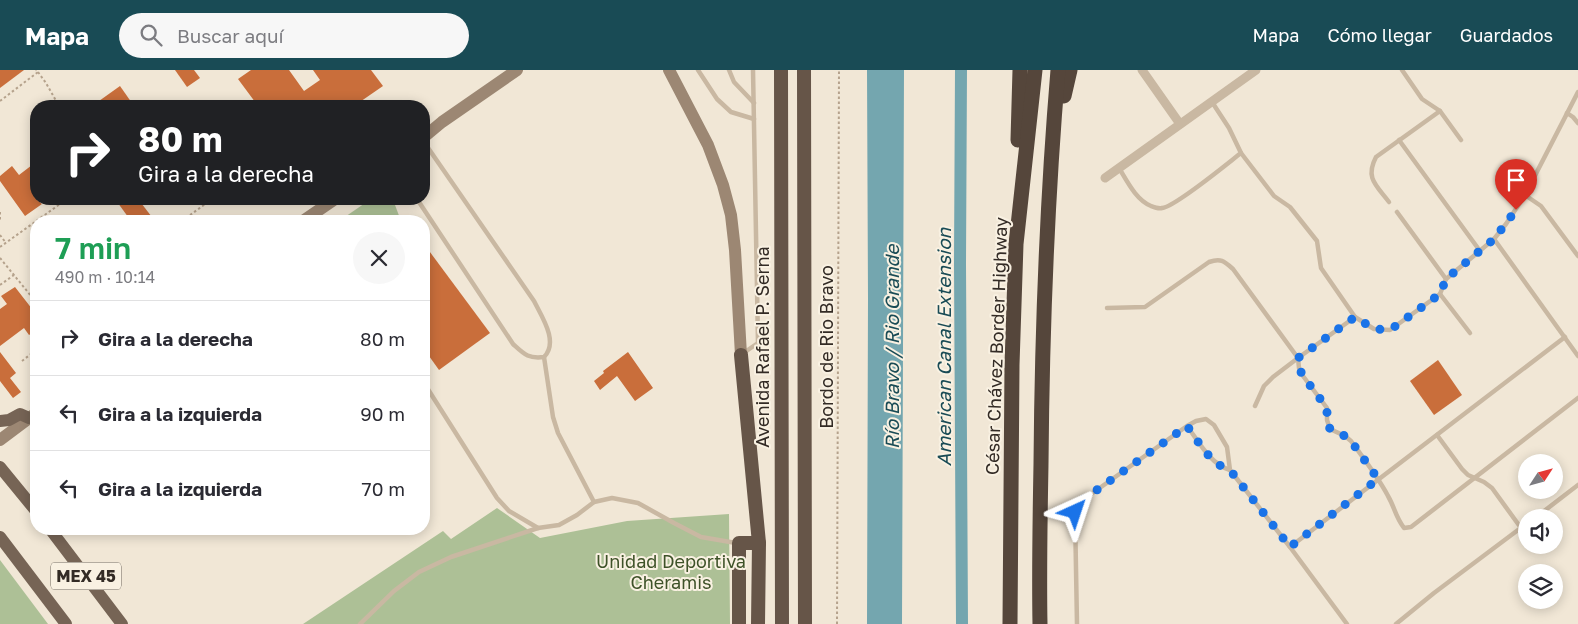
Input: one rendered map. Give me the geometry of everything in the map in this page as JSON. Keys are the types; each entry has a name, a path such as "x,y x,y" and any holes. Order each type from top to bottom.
{"highway":[{"name":"Avenida Rafael P. Serna","path":"781,70 782,624"},
{"path":"804,70 805,624"},
{"path":"1016,229 1020,70"},
{"name":"César Chávez Border Highway","path":"1010,624 1012,364 1016,229 1035,70"},
{"path":"1040,624 1045,265 1051,151 1058,70"},
{"path":"1051,151 1070,70"},
{"path":"741,355 759,543 758,624"},
{"path":"739,624 739,543 759,543"}],"main road":[{"path":"430,132 517,70"},
{"path":"669,70 708,145 724,185 731,215 735,250 741,355"},
{"path":"312,215 326,205"},
{"path":"0,421 9,420 20,414 30,415"},
{"path":"0,440 30,417"},
{"path":"0,467 30,504"},
{"name":"MEX 45","path":"55,535 122,624"},
{"name":"MEX 45","path":"0,537 66,624"}],"street":[{"path":"1142,70 1180,124"},
{"path":"1105,178 1255,70"}],"lane":[{"path":"698,70 717,98 731,112 754,119"},
{"path":"729,70 734,82 754,103"},
{"path":"741,355 758,343 754,70"},
{"path":"1402,70 1422,99 1440,112 1461,140"},
{"path":"1212,102 1229,128 1241,152 1274,196 1290,207 1317,242 1321,268 1355,317 1374,329 1390,330 1440,294 1446,279 1494,239 1525,195 1578,92"},
{"path":"1389,202 1372,178 1371,167 1376,157 1440,112"},
{"path":"1568,113 1578,123"},
{"path":"1399,140 1480,251"},
{"path":"430,151 534,301 544,321 551,343 549,352 544,357 533,358 512,344 430,219"},
{"path":"1119,168 1139,198 1151,207 1162,208 1173,203 1205,181 1241,152"},
{"path":"1525,195 1541,206 1578,256"},
{"path":"1397,212 1446,279"},
{"path":"1494,239 1578,356"},
{"path":"1107,308 1146,307 1209,262 1216,259 1225,262 1233,268 1298,358 1299,368 1303,376 1327,408 1327,420 1330,429 1351,441 1378,479 1389,498 1396,518 1404,528 1411,527 1578,398"},
{"path":"1440,294 1470,333"},
{"path":"1255,406 1264,386 1273,376 1355,317"},
{"path":"1290,547 1565,336"},
{"path":"544,357 553,417 558,433 594,502"},
{"path":"430,392 498,498 509,511 538,528"},
{"path":"1077,624 1075,512 1078,504 1196,421 1206,419 1214,425 1228,447 1230,470"},
{"path":"1187,426 1214,461 1230,470 1347,624"},
{"path":"1436,434 1468,475 1476,477 1492,488 1518,524"},
{"path":"1547,509 1578,486"},
{"path":"360,624 394,591 419,572 450,557 538,528 559,525 577,515 594,502 612,498 638,503 701,537 739,543"},
{"path":"1396,624 1518,530"}],"path":[{"name":"Bordo de Rio Bravo","path":"837,624 839,70"},
{"path":"0,101 37,71 56,100"},
{"path":"45,215 59,205"},
{"path":"190,215 204,205"},
{"path":"0,212 0,221"},
{"path":"0,247 30,226"},
{"path":"0,235 6,243"},
{"path":"0,258 30,295"},
{"path":"0,285 14,275"},
{"path":"22,361 30,355"}],"green space":[{"path":"362,205 395,205 399,215 348,215"},
{"name":"Unidad Deportiva Cheramis","path":"497,508 540,538 627,521 729,514 730,624 303,624 443,531 451,539"},
{"path":"0,560 48,624 0,624"}],"water":[{"name":"Río Bravo / Rio Grande","path":"867,70 904,70 902,624 867,624"}],"building":[{"path":"0,70 24,70 0,88"},
{"path":"175,70 194,70 200,78 187,87"},
{"path":"251,70 289,70 304,91 320,80 313,70 371,70 383,86 363,100 254,100 238,79"},
{"path":"120,86 130,100 100,100"},
{"path":"12,166 19,175 30,167 30,205 41,205 25,216 0,181 0,176"},
{"path":"119,205 143,205 150,215 127,215"},
{"path":"430,252 490,333 439,370 430,357"},
{"path":"15,287 30,306 30,334 24,328 0,346 0,309 7,304 1,296"},
{"path":"0,352 16,373 10,378 21,392 13,398 0,381"},
{"path":"628,352 653,388 635,401 617,376 600,390 594,381 604,373 603,371"},
{"path":"1438,360 1462,395 1434,415 1410,381"}],"waterway":[{"name":"American Canal Extension","path":"961,70 962,624"}],"route":[{"path":"1075,512 1078,504 1087,497 1187,426 1214,461 1230,470 1290,547 1378,479 1351,441 1330,429 1327,420 1327,408 1303,376 1299,368 1298,358 1355,317 1374,329 1390,330 1440,294 1446,279 1494,239 1516,210"}]}
